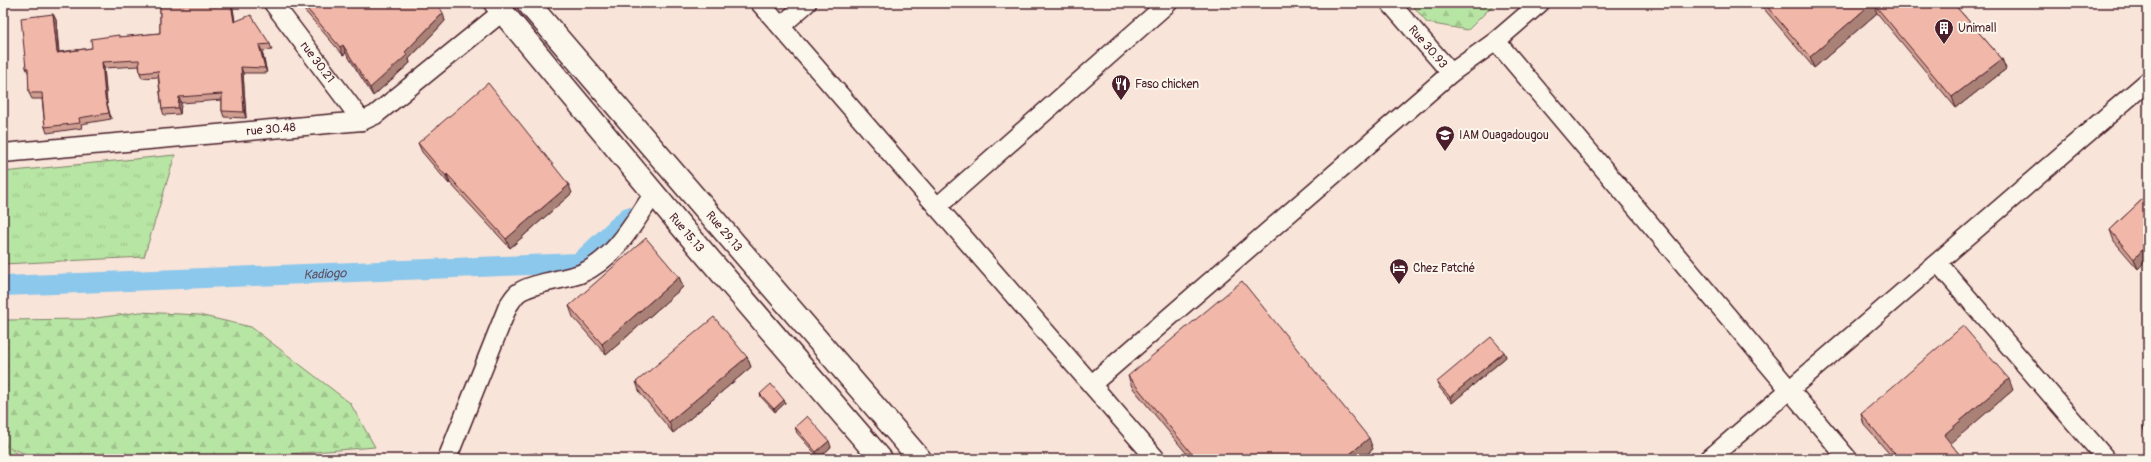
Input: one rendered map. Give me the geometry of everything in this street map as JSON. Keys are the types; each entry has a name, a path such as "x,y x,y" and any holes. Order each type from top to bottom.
{"main road":[{"name":"Rue 29.13","path":"528,3 920,459"},
{"name":"Rue 15.13","path":"498,7 654,193 881,459"}],"street":[{"name":"rue 30.21","path":"273,3 362,122"},
{"path":"760,3 1156,459"},
{"path":"780,26 807,3"},
{"path":"937,207 1168,3"},
{"name":"Rue 30.93","path":"1390,3 1451,72"},
{"path":"1092,384 1451,72 1496,41 1540,3"},
{"name":"rue 30.48","path":"3,153 362,122 375,116 498,7"},
{"path":"1496,41 1789,391 1848,459"},
{"path":"1709,459 2148,81"},
{"path":"447,459 508,306 518,293 540,285 580,274 598,264 623,239 654,193"},
{"path":"1938,263 2106,459"}],"green space":[{"path":"1411,3 1495,3 1468,30 1427,23"},
{"path":"175,155 144,257 3,264 3,172"},
{"path":"140,312 199,315 251,327 350,403 375,447 230,459 40,459 10,448 23,459 3,459 3,322 8,320 89,319"}],"building":[{"path":"160,3 214,3 214,6 231,3 234,22 251,15 270,44 259,45 265,68 241,67 244,112 222,111 222,94 179,97 178,108 162,109 158,71 140,73 139,60 102,62 105,97 109,113 79,118 80,123 45,127 42,93 29,93 28,68 26,68 21,18 53,14 57,53 92,48 91,39 119,35 119,37 160,33"},
{"path":"302,3 437,3 443,13 405,52 407,55 370,88 343,45 340,47"},
{"path":"1764,3 1872,3 1810,57"},
{"name":"Unimall","path":"1873,3 1953,3 2002,59 1952,97"},
{"path":"488,83 569,185 506,239 447,174 446,176 418,143"},
{"path":"2148,194 2148,249 2146,246 2134,259 2110,230"},
{"path":"646,238 679,277 602,344 569,306"},
{"path":"1242,281 1369,438 1344,459 1196,459 1128,376"},
{"path":"714,317 747,357 669,422 636,382"},
{"path":"1963,326 2009,379 1944,435 1963,459 1899,459 1861,414"},
{"path":"1491,337 1504,352 1450,397 1437,382"},
{"path":"771,384 784,400 774,409 760,394"},
{"path":"807,416 829,441 816,452 795,427"},
{"path":"2148,422 2148,433 2143,427"},
{"path":"537,453 538,459 516,459 516,456"}],"waterway":[{"name":"Kadiogo","path":"3,286 579,263 628,217"}],"place":[{"name":"Unimall","path":"1944,45"},
{"name":"Faso chicken","path":"1121,101"},
{"name":"IAM Ouagadougou","path":"1445,152"},
{"name":"Chez Patché","path":"1399,285"}]}
